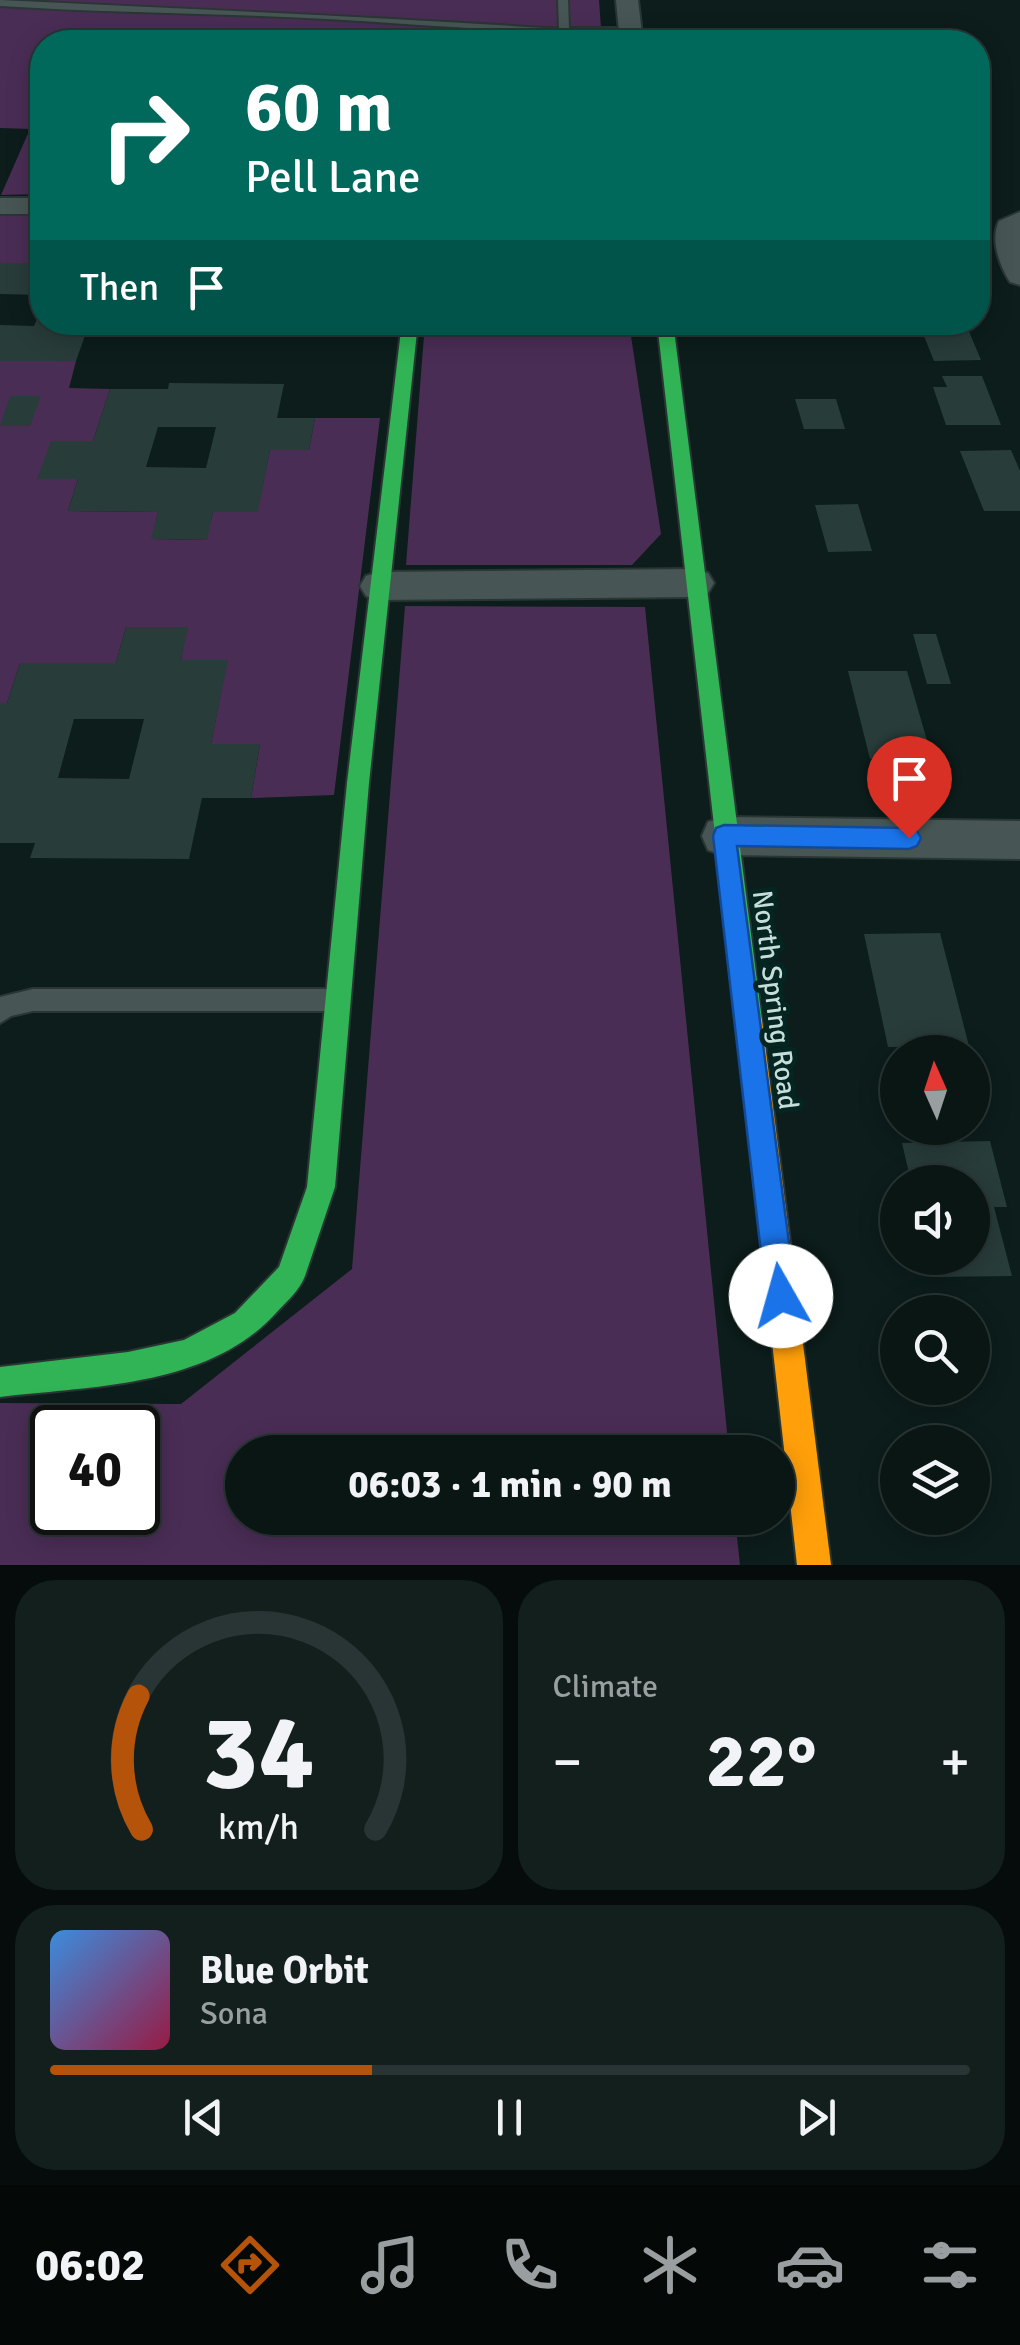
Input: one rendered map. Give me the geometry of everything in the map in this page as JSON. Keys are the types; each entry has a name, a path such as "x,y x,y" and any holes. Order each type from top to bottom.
{"street":[{"path":"627,0 631,30"},
{"path":"0,206 30,206"},
{"path":"1020,220 1008,227 1020,276"},
{"path":"0,1382 128,1367 188,1354 246,1324 290,1276 321,1188 379,586 409,335"},
{"name":"North Spring Road","path":"666,335 814,1565"},
{"path":"379,586 695,583"},
{"path":"724,836 1020,840"}],"lane":[{"path":"563,0 564,30"},
{"path":"0,3 544,30"},
{"path":"0,1012 4,1006 33,1000 338,1000"}],"shaded area":[{"path":"0,0 599,0 601,30 30,30 30,129 0,128"},
{"path":"30,129 30,194 1,195"},
{"path":"0,216 30,216 30,263 0,263"},
{"path":"424,335 631,335 661,534 632,565 406,565"},
{"path":"0,361 76,361 69,388 110,389 93,441 37,479 78,479 68,511 158,512 152,539 206,540 213,512 257,512 270,450 309,450 315,418 380,418 334,795 251,798 260,744 211,744 227,661 181,660 187,627 126,627 116,663 20,663 7,703 0,703"},
{"path":"405,606 645,607 727,1435 225,1435 225,1535 737,1535 740,1565 0,1565 0,1403 181,1404 352,1269"}],"building":[{"path":"0,263 30,263 30,295 0,294"},
{"path":"0,325 30,326 30,335 85,335 76,361 0,361"},
{"path":"970,335 981,360 934,361 924,336 910,336"},
{"path":"942,376 982,376 1001,425 946,425 933,387 947,387"},
{"path":"169,383 284,384 277,418 315,418 309,450 270,450 258,512 213,512 207,540 151,539 158,512 68,511 78,479 37,479 51,441 93,441 110,389 168,389","holes":["158,427 216,427 206,468 146,467"]},
{"path":"10,396 41,396 30,426 0,426"},
{"path":"795,399 836,399 845,429 804,429"},
{"path":"1011,450 1020,471 1020,511 984,511 960,451"},
{"path":"858,504 872,551 828,552 815,505"},
{"path":"126,627 188,627 181,660 228,660 211,744 260,744 251,798 202,798 189,859 30,858 35,843 0,843 0,703 7,703 20,663 116,663","holes":["74,719 144,719 129,779 58,778"]},
{"path":"913,634 936,634 951,684 927,684"},
{"path":"848,671 907,671 928,744 918,745 922,758 870,759"},
{"path":"940,933 966,1035 885,1035 864,934"},
{"path":"990,1141 1007,1207 994,1207 1012,1276 931,1275 990,1275 990,1165 907,1165 902,1145 990,1145"}],"traffic: fast":[{"path":"0,1382 128,1367 188,1354 246,1324 290,1276 321,1187 358,783 409,335"},
{"path":"667,335 749,1020"}],"traffic: slow":[{"path":"749,1020 814,1565"}],"route":[{"path":"781,1296 724,836 909,838"}]}
